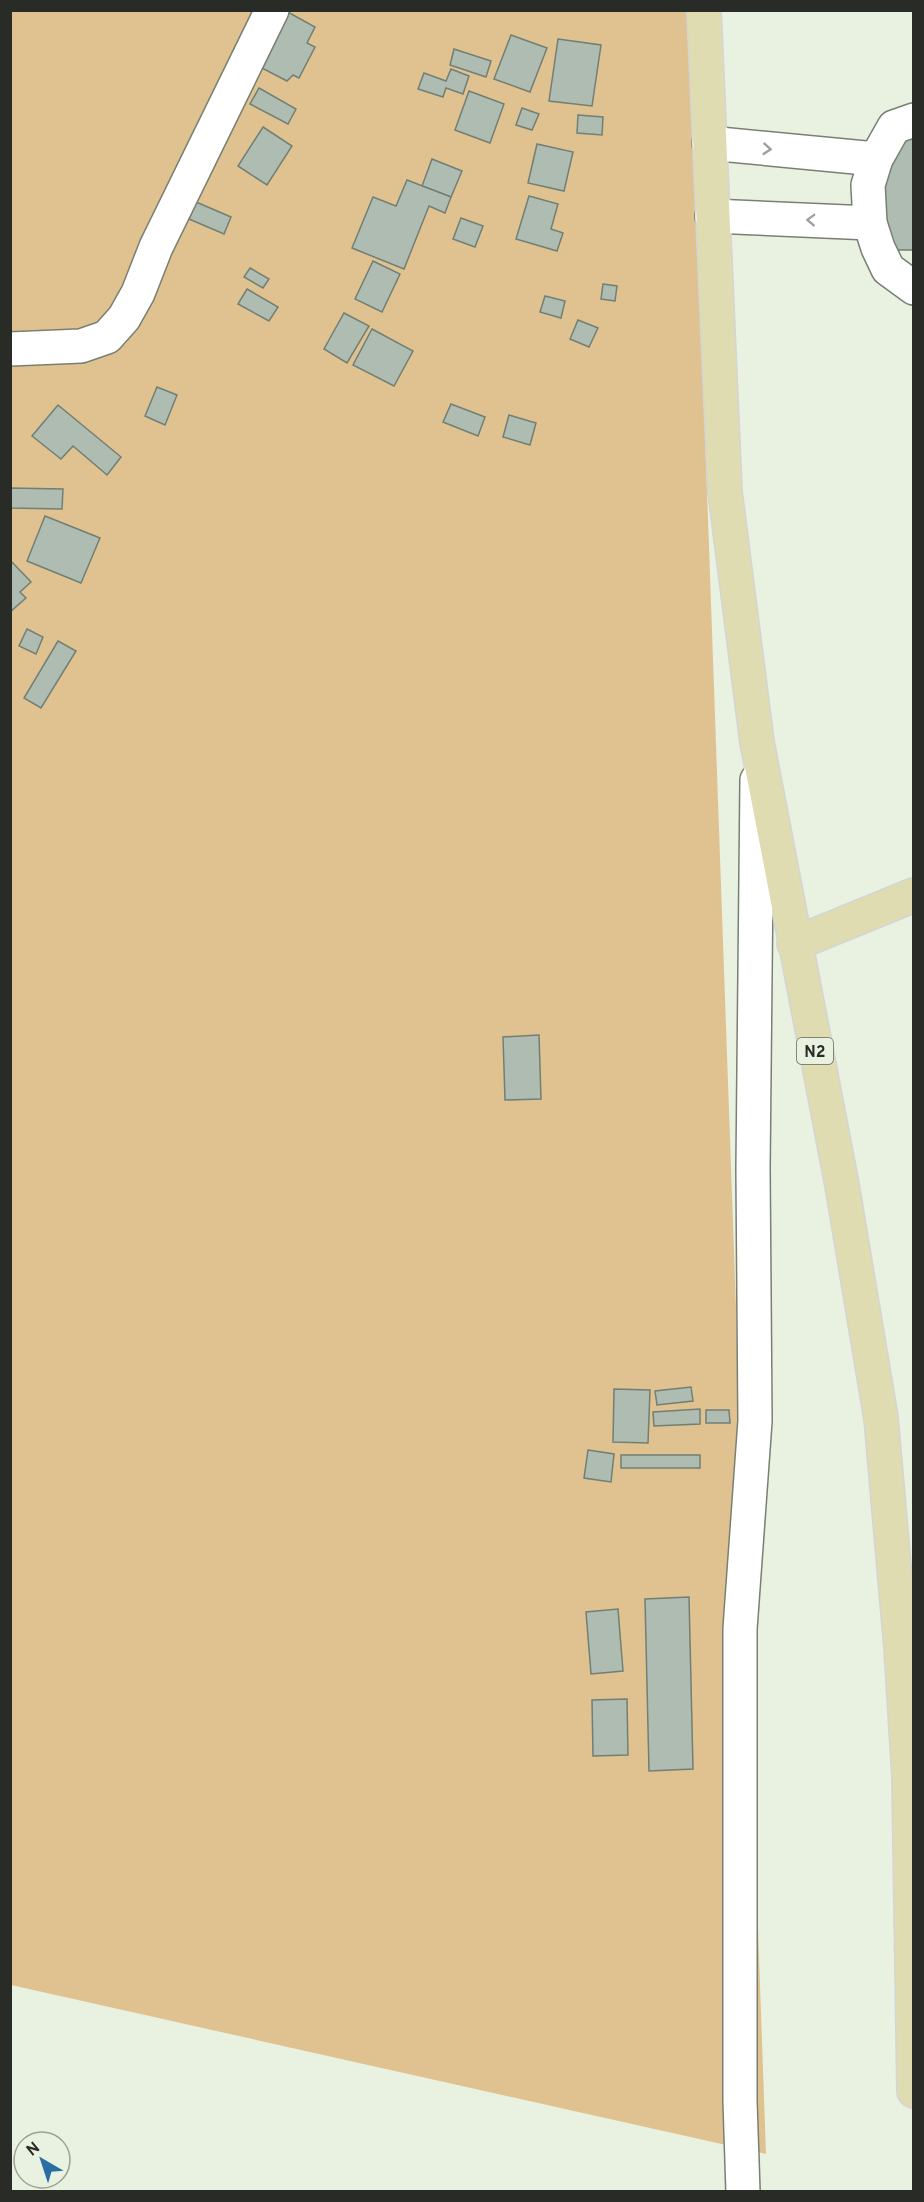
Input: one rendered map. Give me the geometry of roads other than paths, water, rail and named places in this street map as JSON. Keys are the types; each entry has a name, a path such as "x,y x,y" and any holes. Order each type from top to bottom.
{"main road":[{"name":"N2","path":"704,10 725,492 757,742 842,1185 881,1418 899,1624 909,1776 914,2091"},
{"path":"794,944 914,896"}],"street":[{"path":"10,349 81,346 106,337 124,318 138,293 156,247 272,10"},
{"path":"914,120 894,128 876,159 868,185 870,223 878,249 888,269 914,288"},
{"path":"709,143 876,159"},
{"path":"712,216 870,223"},
{"path":"744,2192 740,2102 740,1629 755,1421 753,1157 757,742"}]}
